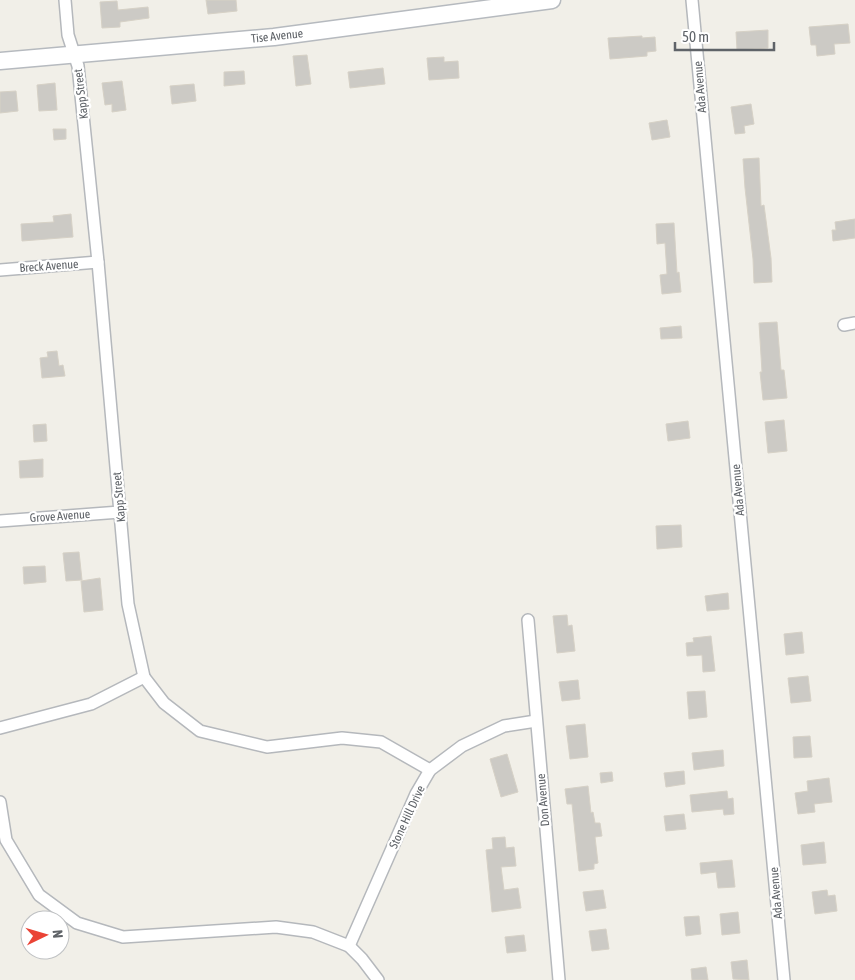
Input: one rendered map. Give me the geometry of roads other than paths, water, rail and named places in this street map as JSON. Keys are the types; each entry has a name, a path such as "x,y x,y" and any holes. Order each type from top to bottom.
{"street":[{"name":"Kapp Street","path":"65,0 68,35 78,66 98,262 128,604 144,677 164,703 200,731 268,746 342,738 381,742 430,770"},
{"name":"Tise Avenue","path":"0,61 274,37 552,0"},
{"name":"Ada Avenue","path":"692,0 784,980"},
{"name":"Breck Avenue","path":"0,270 98,262"},
{"name":"Grove Avenue","path":"0,521 120,512"},
{"name":"Don Avenue","path":"528,620 559,980"},
{"path":"0,728 91,704 144,677"},
{"name":"Stone Hill Drive","path":"349,946 416,794 430,770 462,746 504,726 536,720"},
{"path":"0,802 6,840 39,895 77,923 123,938 276,927 313,932 349,946 378,980"}]}
